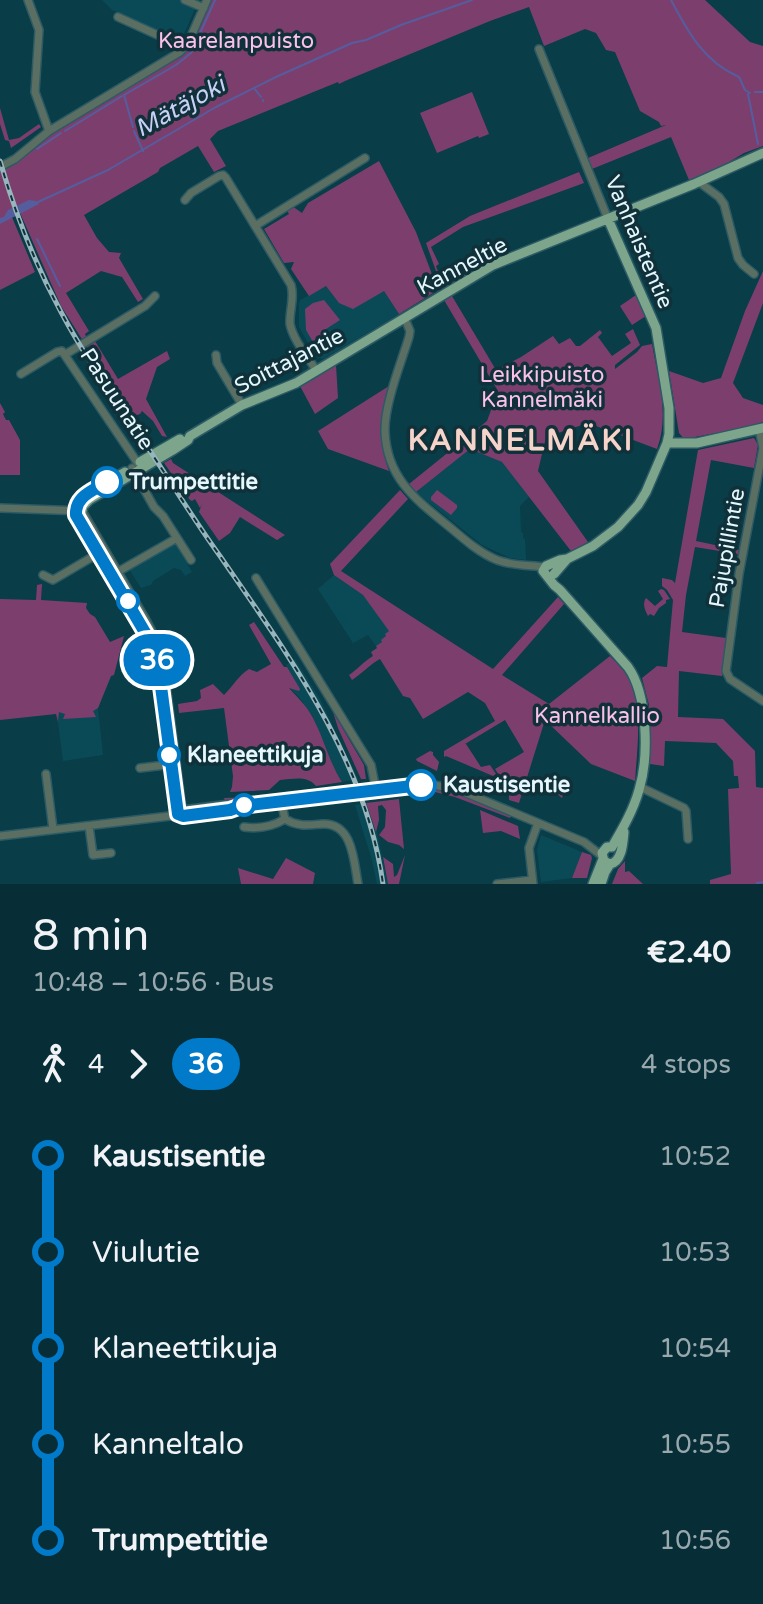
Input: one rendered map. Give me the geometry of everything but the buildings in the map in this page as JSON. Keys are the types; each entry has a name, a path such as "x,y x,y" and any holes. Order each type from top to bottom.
{"main road":[{"name":"Kanneltie","path":"405,319 493,265 763,155"},
{"name":"Vanhaistentie","path":"550,572 610,534 638,505 667,443 669,408 656,328 608,219"},
{"name":"Soittajantie","path":"78,511 81,498 136,468 169,444 190,436 242,405 296,383 405,319"},
{"path":"667,443 697,443 761,428"},
{"path":"550,572 554,585 628,667 636,680 643,704 640,787 624,829 593,884"},
{"path":"601,884 609,854"}],"street":[{"path":"28,0 39,30 35,92 49,131"},
{"path":"0,167 15,159 49,131 171,58 184,47 205,4 185,0"},
{"path":"118,17 184,47"},
{"name":"Vanhaistentie","path":"539,49 608,219"},
{"path":"255,226 365,158"},
{"path":"185,200 191,193 223,175 291,285 290,325 316,370"},
{"path":"699,182 722,201 737,255 754,274"},
{"path":"66,354 145,306 155,296"},
{"name":"Kanneltie","path":"405,319 410,334 385,427 390,457 398,477 418,502 471,545 497,560 550,572"},
{"name":"Pasuunatie","path":"21,374 57,352 66,354 136,468 154,507 191,560"},
{"path":"216,355 217,363 242,405"},
{"name":"Pajupillintie","path":"761,428 763,448 739,574 727,674 763,701"},
{"path":"0,508 78,511 158,643 181,814"},
{"path":"115,574 177,538"},
{"path":"43,575 53,580 100,550"},
{"path":"256,578 371,765 376,790"},
{"path":"161,663 185,653"},
{"path":"140,768 173,764"},
{"path":"46,774 53,829"},
{"path":"0,836 181,814 230,804 241,806 434,785 451,788 609,854"},
{"path":"640,787 684,808 688,839"},
{"path":"281,801 285,819"},
{"path":"244,827 272,826 285,819 303,826 328,824 339,829 351,848 358,884"},
{"path":"497,884 533,882 529,848 538,823"},
{"path":"89,826 93,855 111,853"}],"shaded area":[{"path":"102,0 199,0 183,36 176,39 128,19"},
{"path":"326,286 339,303 384,291 399,314 323,359 316,357 299,327 299,304 300,300"},
{"path":"470,449 502,462 529,497 520,506 526,560 510,558 482,545 416,492"},
{"path":"174,542 192,572 185,576 181,570 174,568 151,585 141,588 129,569"},
{"path":"334,575 363,595 390,631 376,646 368,635 353,643 318,589"},
{"path":"295,659 320,699 358,779 342,782 313,717 289,687 300,690 286,665"},
{"path":"112,675 98,708 103,755 63,761 59,712"},
{"path":"366,803 377,833 388,884 377,884 355,805"},
{"path":"541,835 582,852 572,878 541,882 537,850"}],"green space":[{"name":"Kaarelanpuisto","path":"210,0 705,0 750,42 763,46 763,146 689,180 671,137 592,169 588,158 666,125 661,126 640,111 615,52 606,50 596,33 585,29 544,46 529,7 218,131 210,139 226,166 214,172 198,146 84,215 109,252 121,253 119,258 143,299 138,302 122,277 101,271 66,293 89,331 85,334 89,344 95,341 118,379 167,351 170,359 157,367 146,399 167,437 162,436 142,411 131,417 61,306 17,206 9,210 35,272 0,290 0,171 46,138 178,57 186,49"},
{"path":"472,92 489,134 437,153 420,113"},
{"path":"0,108 9,140 19,138 39,124 41,127 11,148 0,124"},
{"path":"379,161 416,232 438,290 399,314 384,291 353,309 339,303 326,286 309,296 291,269 294,262 284,263 264,229 289,214 286,209 292,206 302,213 308,203"},
{"path":"579,172 584,183 463,227 431,247 439,264 436,266 441,280 445,279 447,285 441,285 426,243 470,216"},
{"path":"763,271 763,303 733,383 743,398 763,405 763,422 684,439 679,433 669,371 703,383 721,378"},
{"path":"636,295 646,316 632,325 620,306"},
{"name":"Leikkipuisto Kannelmäki","path":"452,296 496,370 553,336 559,344 570,338 576,346 580,346 600,330 602,333 598,337 612,356 631,343 625,334 633,329 640,345 615,365 615,369 642,346 652,344 663,410 657,449 588,423 546,437 538,471 588,542 571,551 502,462 470,449 416,492 409,484 487,421 498,391 444,300"},
{"path":"324,300 340,320 323,331 325,336 313,342 306,330 305,309"},
{"path":"336,365 338,398 315,414 300,386"},
{"path":"389,386 381,428 389,471 328,449 318,431"},
{"path":"0,403 6,420 9,420 20,440 20,475 0,475"},
{"path":"754,438 758,445 754,468 711,460 696,541 739,550 738,554 695,547 682,632 726,638 722,676 679,671 678,717 723,719 755,751 756,787 763,788 763,884 710,884 710,880 731,874 728,789 739,788 738,776 734,776 733,761 716,743 665,741 664,766 650,764 649,705 642,678 657,666 667,667 673,600 662,586 662,578 675,583 698,450"},
{"path":"171,459 285,535 277,540 240,517 230,533 219,541 199,512 202,504 200,508 195,499 190,500 164,463"},
{"name":"Kannelkallio","path":"400,490 408,499 341,571 493,669 558,597 564,604 502,675 549,704 610,656 628,677 637,704 635,781 591,764 545,720 519,803 509,800 509,790 495,769 524,752 505,720 465,744 481,767 490,765 496,774 493,776 444,757 444,751 495,721 485,703 468,692 423,719 410,698 403,696 380,659 352,680 349,675 373,656 371,652 389,631 363,595 334,575 330,564"},
{"path":"437,490 457,505 451,515 431,500"},
{"path":"42,584 41,600 87,603 86,608 110,642 124,636 114,675 98,708 93,711 96,717 63,719 65,714 59,712 58,722 56,714 0,720 0,599 36,600 37,585"},
{"path":"661,589 670,599 654,616 648,616 645,600 655,606 663,599 658,591"},
{"path":"254,622 300,689 289,688 311,714 342,782 316,786 304,779 290,779 280,780 269,790 230,792 233,776 224,708 179,713 178,704 197,701 201,698 200,690 213,684 224,695 249,669 257,672 271,664 249,625"},
{"path":"333,712 364,765 366,779 361,779"},
{"path":"430,751 439,762 437,771 416,759"},
{"path":"558,778 572,784 570,790 565,789 562,798 556,793 558,790 553,795 546,792 548,782 557,781"},
{"path":"342,788 255,801 225,801 224,798 258,797"},
{"path":"427,790 451,791 511,816 510,818"},
{"path":"399,799 404,849 379,835 385,827 386,810 382,805 378,806 376,832 366,803"},
{"path":"480,810 518,826 520,839 501,831 483,833"},
{"path":"582,852 592,858 587,878 572,878"},
{"path":"405,855 399,884 388,884 383,857 393,864 394,877"},
{"path":"286,858 315,873 313,884 241,884 238,868 273,879"},
{"path":"625,861 625,872 629,871 643,884 612,884"}],"water":[{"path":"29,200 39,204 0,224 0,218 8,210"}],"waterway":[{"path":"133,127 124,95 191,53 215,0"},
{"name":"Mätäjoki","path":"38,202 108,170 216,107 276,77 352,43 472,0"},
{"path":"671,0 698,45 716,63 739,77 745,90 750,93"},
{"path":"254,88 261,97"},
{"path":"755,92 763,92"},
{"path":"748,94 758,144"},
{"path":"65,131 122,96"},
{"path":"134,131 143,151"},
{"path":"37,149 61,133"},
{"path":"37,239 60,286"},
{"path":"757,883 763,882"}],"railway":[{"path":"0,161 34,257 71,329 321,711 360,794 374,838 383,884"}],"bus line":[{"name":"36","path":"107,482 81,498 75,511 153,646 178,814 183,816 241,806 421,785"}],"place":[{"name":"Trumpettitie","path":"107,482"},
{"name":"Klaneettikuja","path":"169,755"},
{"name":"Kaustisentie","path":"421,785"}],"district":[{"name":"KANNELMÄKI","path":"521,440"}]}
